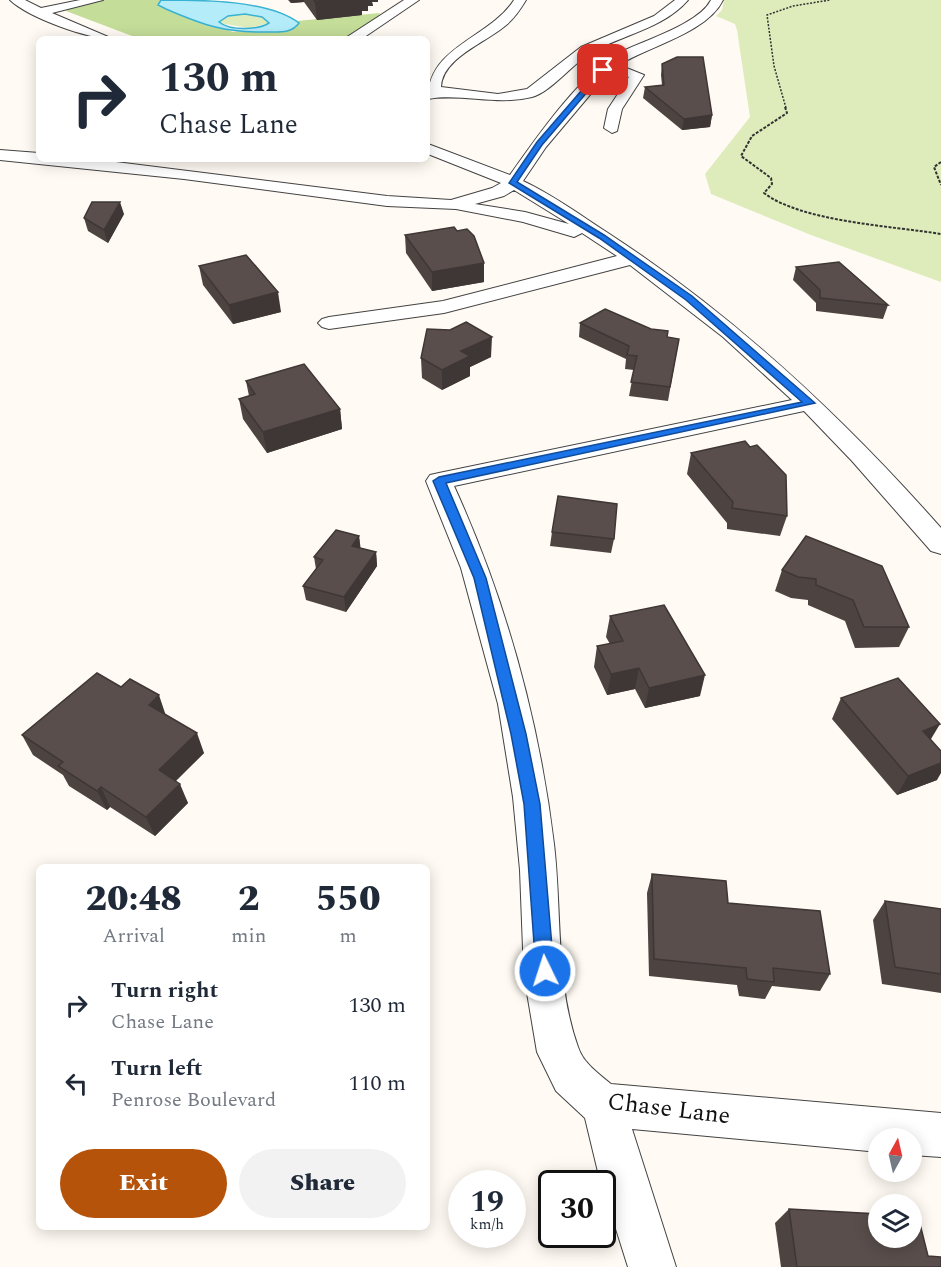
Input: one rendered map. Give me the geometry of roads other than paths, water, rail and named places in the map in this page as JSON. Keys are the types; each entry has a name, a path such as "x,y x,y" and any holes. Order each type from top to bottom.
{"street":[{"path":"16,0 100,36"},
{"path":"40,12 97,0"},
{"path":"356,36 371,29 397,8 413,0"},
{"path":"520,0 502,22 443,64 431,93 498,98 531,93 586,50 658,19 682,0"},
{"path":"451,205 498,192 513,183 540,144 582,92 608,66 697,21 712,10 717,0"},
{"path":"608,66 637,75 615,109 612,128"},
{"path":"430,150 513,183 602,237 699,305 810,403 901,497 941,545"},
{"path":"0,155 36,158"},
{"path":"79,162 422,204 451,205 525,217 602,237"},
{"path":"422,204 441,198 469,182 468,164"},
{"path":"329,322 444,307 633,258"},
{"name":"Chase Lane","path":"810,403 439,481 480,578 519,734 532,804 548,1014 556,1044 576,1085 604,1105 941,1135"},
{"path":"604,1105 621,1172 652,1267"}],"water":[{"path":"161,0 234,3 271,10 299,23 293,29 282,32 228,30 193,20 158,5","holes":["245,14 262,17 269,23 251,28 230,27 219,22 228,16"]}]}
